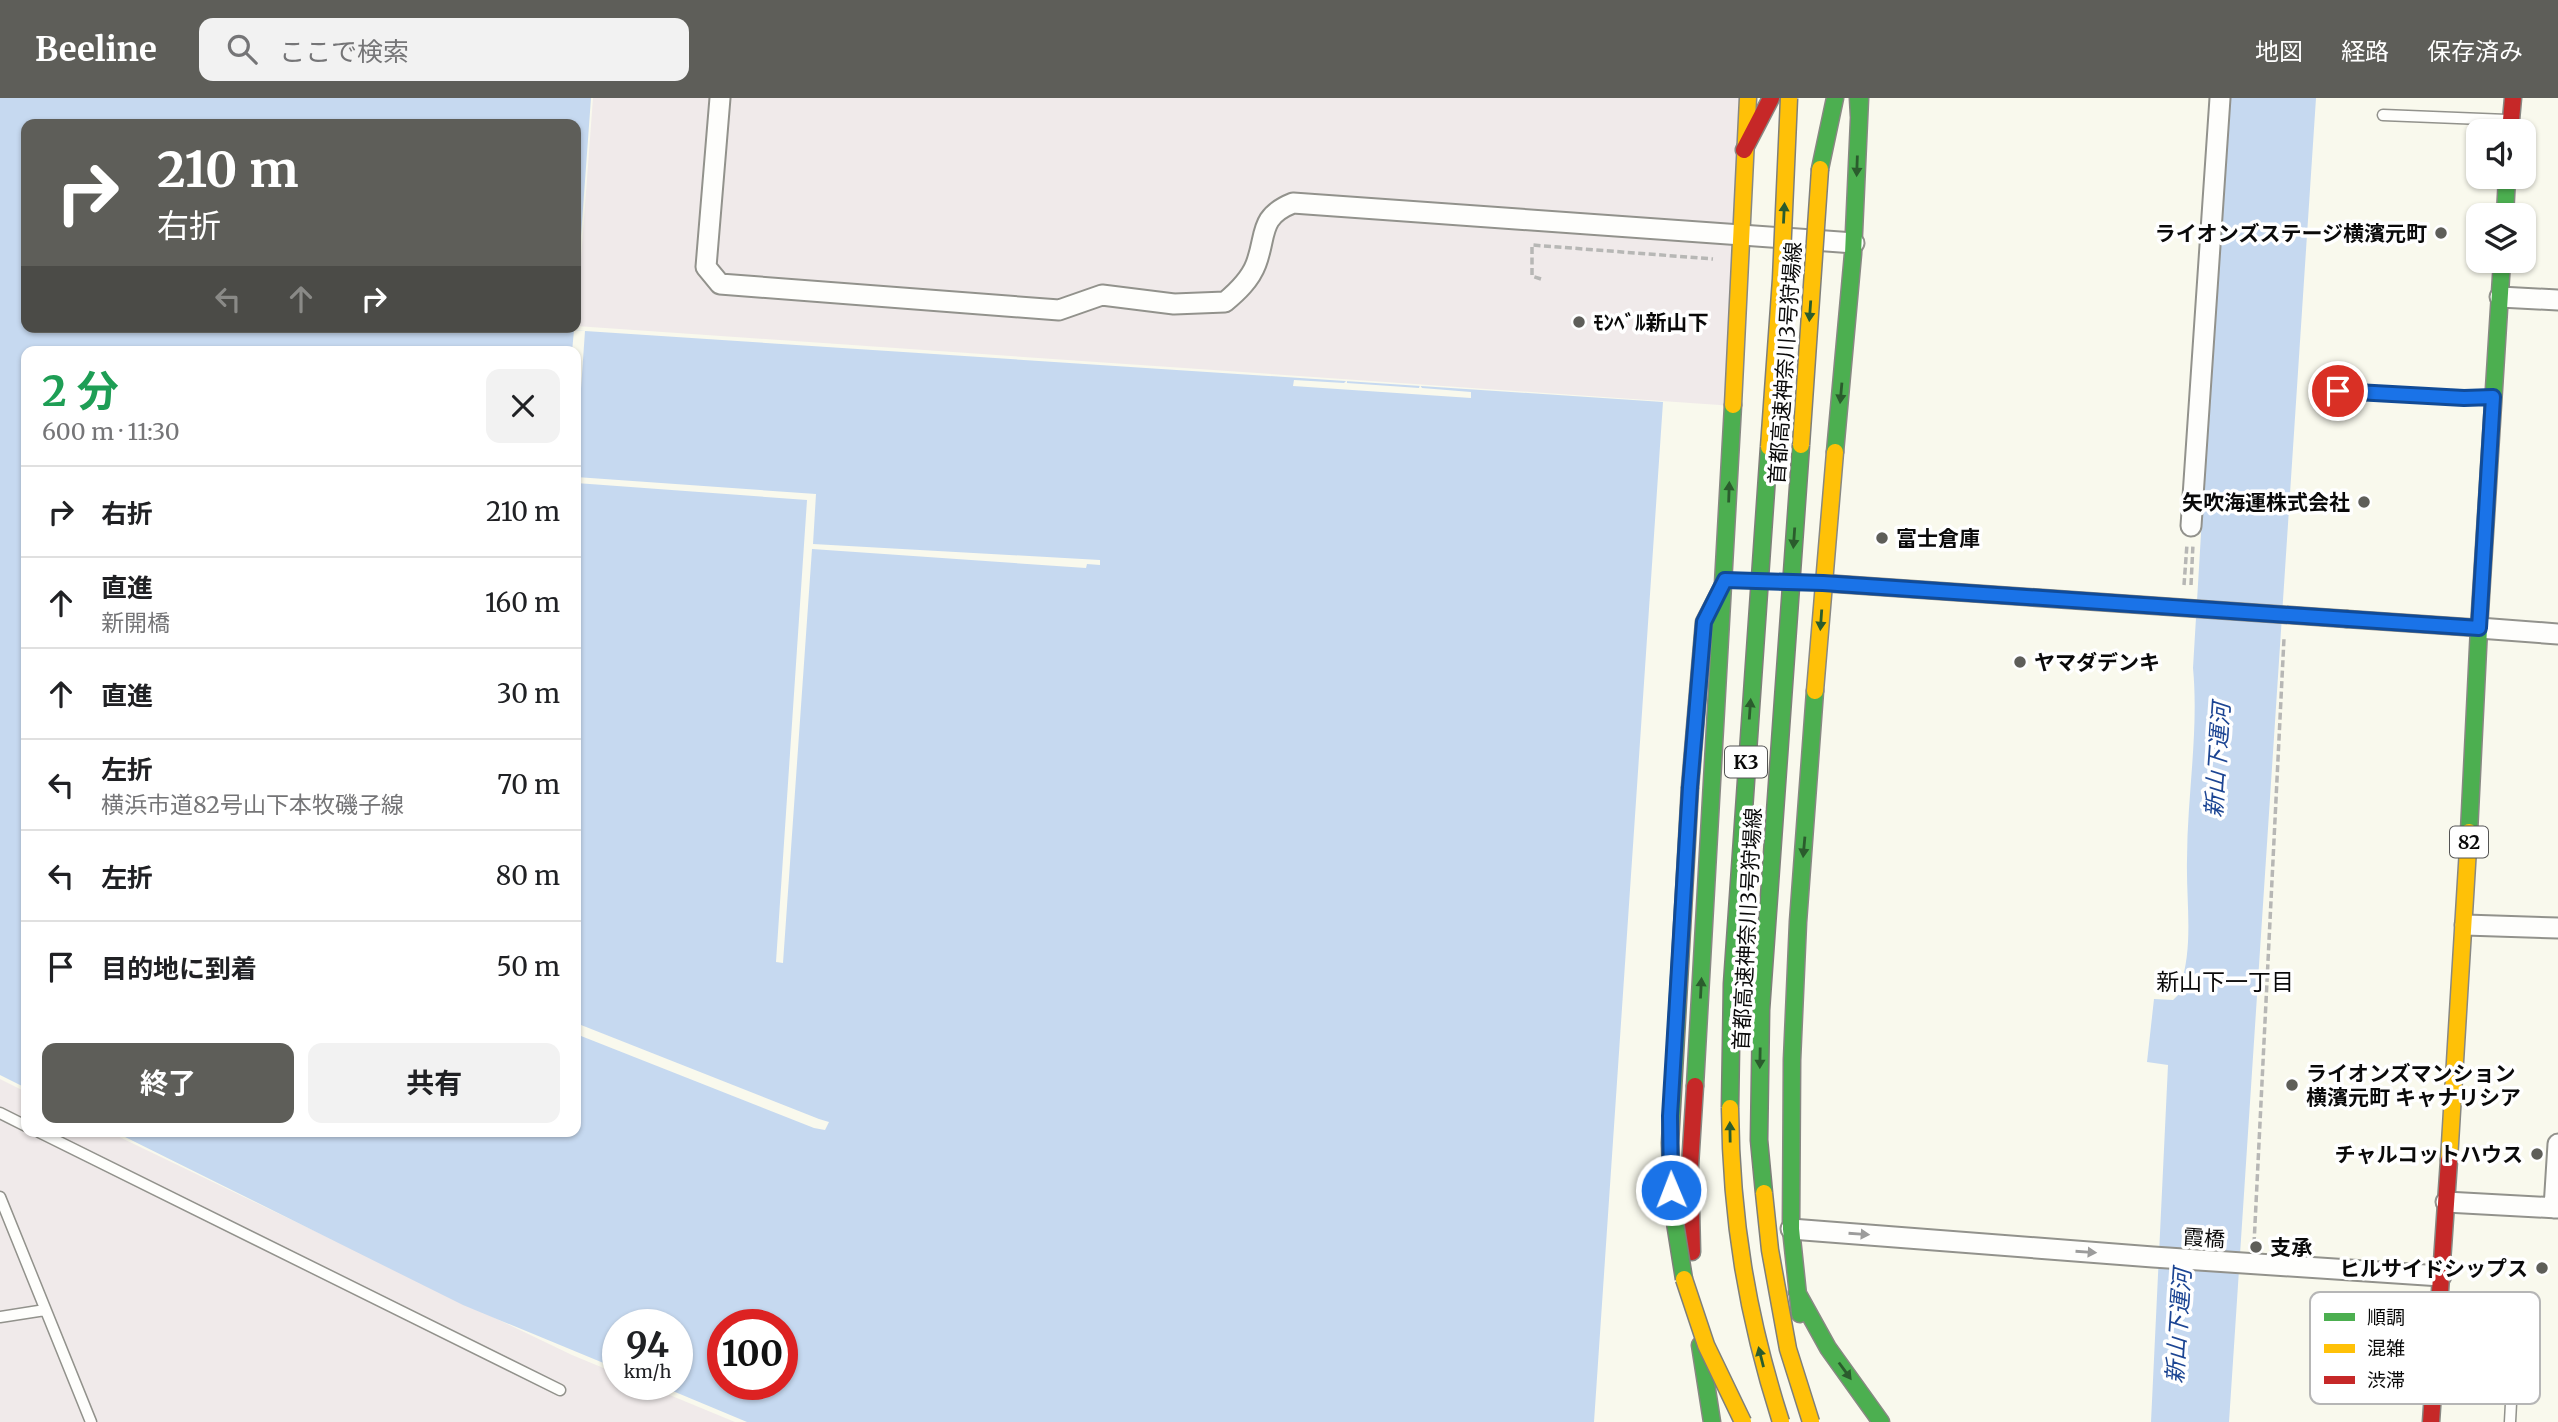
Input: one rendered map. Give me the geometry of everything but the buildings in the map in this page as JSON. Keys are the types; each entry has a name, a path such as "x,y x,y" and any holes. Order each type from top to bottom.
{"main road":[{"path":"1712,1422 1703,1374 1691,1240 1690,1166 1725,580 1748,98"},
{"path":"1744,150 1771,98"},
{"name":"首都高速神奈川3号狩場線","path":"1781,1422 1765,1373 1751,1315 1738,1241 1731,1157 1729,1078 1732,984 1781,279 1789,98"},
{"name":"首都高速神奈川3号狩場線","path":"1811,1422 1788,1349 1772,1262 1759,1140 1761,1010 1825,98"},
{"name":"K3","path":"1820,169 1835,98"},
{"path":"1811,1422 1791,1229 1792,1060 1797,935 1823,583 1854,243 1859,98"},
{"path":"2512,119 2513,98"},
{"name":"82","path":"2440,1292 2465,925 2479,628 2501,273"},
{"path":"1725,580 1704,622 1690,787 1670,1116 1671,1190 1680,1265 1689,1300 1702,1339 1743,1422"},
{"path":"1823,583 2479,628"},
{"path":"1797,1292 1828,1348 1881,1422"},
{"name":"82","path":"2431,1422 2432,1404"}],"street":[{"path":"720,98 706,267 720,284 1059,310 1102,295 1174,304 1225,302 1249,278 1256,264 1264,231 1276,210 1293,203 1854,243"},
{"path":"2189,532 2220,98"},
{"path":"2500,297 2558,300"},
{"path":"1725,580 1823,583"},
{"path":"2479,628 2558,634"},
{"path":"2465,925 2558,928"},
{"path":"2446,1202 2556,1208 2558,1144"},
{"name":"霞橋","path":"1791,1229 2441,1276"}],"lane":[{"path":"2383,115 2466,122"},
{"path":"2338,391 2464,398 2493,397"},
{"path":"0,1113 21,1124"},
{"path":"49,1137 560,1390"},
{"path":"0,1197 91,1422"},
{"path":"0,1317 45,1310"},
{"path":"2510,1422 2511,1404"}],"path":[{"path":"1541,279 1532,276 1532,245 1713,259"},
{"path":"2183,591 2189,532 2194,526 2191,586"},
{"path":"2252,1242 2284,639"}],"shaded area":[{"path":"593,98 1747,98 1734,406 581,326 581,259"},
{"path":"0,1079 21,1090 21,1137 119,1137 602,1367 602,1400 682,1400 735,1422 0,1422"}],"water":[{"path":"0,98 591,98 581,236 581,119 21,119 21,333 581,333 581,331 1663,402 1594,1422 747,1422 693,1399 693,1309 602,1309 602,1362 463,1305 125,1137 581,1137 581,346 21,346 21,1086 0,1075"},
{"name":"新山下運河","path":"2227,98 2316,98 2229,1422 2151,1422 2168,1065 2147,1062 2154,999 2173,1000 2182,991 2180,987 2187,956 2188,836 2195,716 2193,668"}],"pier":[{"path":"585,331 581,389 581,346 573,346 574,333"},
{"path":"1294,380 1344,383 1347,380 1347,383 1419,388 1420,385 1422,388 1471,392 1471,398 1293,386"},
{"path":"581,477 816,494 813,544 1100,560 1100,565 1087,564 1086,568 812,549 783,963 776,962 807,500 581,483"},
{"path":"581,1025 829,1122 825,1130 581,1036"}],"traffic: fast":[{"path":"1820,169 1835,98"},
{"path":"1858,98 1859,116"},
{"path":"1835,452 1853,254 1860,98"},
{"path":"2506,189 2506,203"},
{"path":"2469,832 2501,273"},
{"path":"1695,1086 1733,405"},
{"path":"1764,1193 1759,1140 1761,1010 1801,445"},
{"path":"1730,1108 1732,984 1769,447"},
{"path":"1823,583 2347,619"},
{"path":"1800,1314 1791,1229 1792,1060 1798,922 1815,691"},
{"path":"1684,1279 1672,1204 1670,1143 1690,787"},
{"path":"1797,1292 1828,1348 1881,1422"},
{"path":"1700,1345 1712,1422"}],"traffic: slow":[{"path":"1733,405 1748,98"},
{"path":"1769,447 1781,279 1789,98"},
{"path":"1801,445 1820,169"},
{"path":"1815,691 1835,452"},
{"path":"1690,787 1704,622 1725,581"},
{"path":"2347,619 2479,628"},
{"path":"2449,1160 2469,832"},
{"path":"1730,1108 1734,1189 1743,1267 1759,1344 1781,1422"},
{"path":"1764,1193 1770,1250 1788,1349 1811,1422"},
{"path":"1684,1279 1706,1345 1743,1422"}],"traffic: jam":[{"path":"1744,150 1771,98"},
{"path":"2511,119 2513,98"},
{"path":"1692,1252 1690,1166 1695,1086"},
{"path":"2440,1292 2449,1160"},
{"path":"2431,1422 2432,1404"}],"place":[{"name":"ライオンズステージ横濱元町","path":"2441,233"},
{"name":"ﾓﾝﾍﾞﾙ新山下","path":"1579,322"},
{"name":"矢吹海運株式会社","path":"2364,502"},
{"name":"富士倉庫","path":"1882,538"},
{"name":"ヤマダデンキ","path":"2020,662"},
{"name":"ライオンズマンション 横濱元町 キャナリシア","path":"2292,1085"},
{"name":"チャルコットハウス","path":"2537,1154"},
{"name":"支承","path":"2256,1247"},
{"name":"ヒルサイドシップス","path":"2542,1268"}],"district":[{"name":"新山下一丁目","path":"2225,981"}],"route":[{"path":"1671,1190 1670,1116 1690,787 1704,622 1725,580 1823,583 2479,628 2493,397 2464,398 2338,391"}]}
